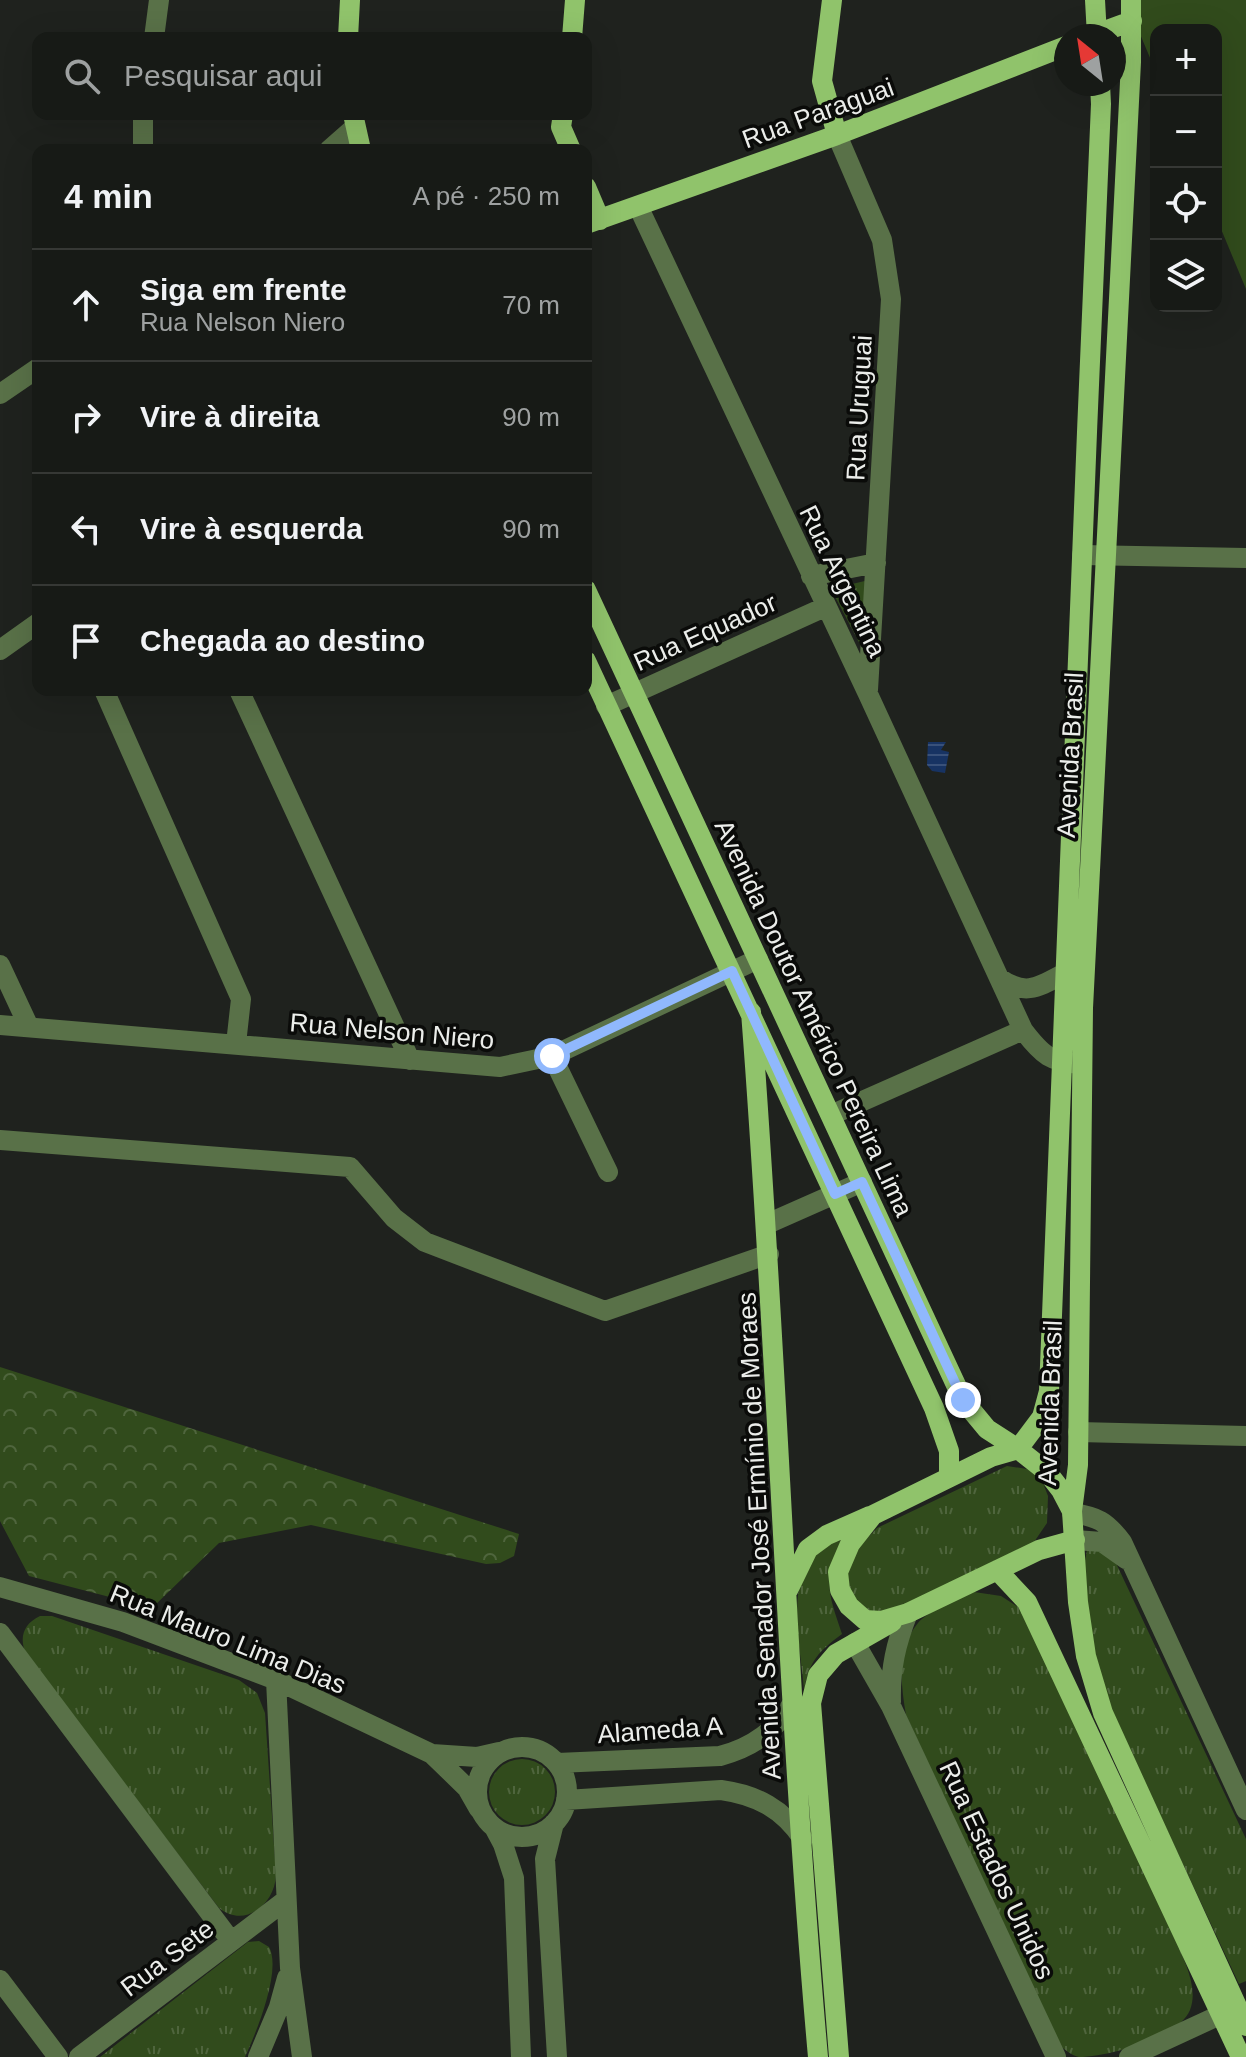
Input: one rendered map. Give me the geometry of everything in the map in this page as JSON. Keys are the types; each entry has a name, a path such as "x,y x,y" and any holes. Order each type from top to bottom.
{"main road":[{"path":"348,32 350,0"},
{"path":"572,32 575,0"},
{"path":"832,0 822,81 837,135"},
{"path":"1095,0 1095,24"},
{"name":"Avenida Brasil","path":"1072,1512 1078,1465 1082,1064 1131,0"},
{"path":"1124,24 1132,21"},
{"name":"Rua Paraguai","path":"593,222 837,135 1054,51"},
{"name":"Avenida Brasil","path":"1018,1449 1042,1417 1049,1391 1100,96"},
{"path":"562,120 561,127 568,144"},
{"path":"354,121 360,144"},
{"name":"Avenida Doutor Américo Pereira Lima","path":"592,603 963,1400 987,1429 1047,1472 1072,1512"},
{"name":"Avenida Doutor Américo Pereira Lima","path":"592,674 934,1408 949,1451 949,1477"},
{"name":"Avenida Senador José Ermínio de Moraes","path":"751,1012 769,1254 787,1591 818,2057"},
{"path":"1054,1247 1080,1251"},
{"path":"873,1275 900,1263"},
{"path":"787,1591 808,1549 827,1535 949,1477 1018,1449"},
{"path":"1072,1512 1078,1602 1086,1656 1103,1713 1237,2013 1241,2057"},
{"path":"855,1643 844,1616 838,1572 850,1544 873,1515"},
{"path":"840,1590 849,1606 865,1620 881,1621 908,1613 1039,1550 1075,1540"},
{"path":"997,1570 1027,1602 1237,2013"},
{"name":"Avenida Senador José Ermínio de Moraes","path":"839,2057 811,1703 818,1675 836,1654 908,1613"}],"street":[{"path":"155,32 159,0"},
{"path":"143,120 143,144"},
{"path":"334,144 354,121"},
{"name":"Rua Uruguai","path":"837,135 882,240 891,299 868,694"},
{"name":"Rua Argentina","path":"638,206 1023,1030 1039,1050 1060,1063"},
{"path":"1,389 32,371"},
{"path":"1082,555 1246,558"},
{"path":"811,576 876,563"},
{"name":"Rua Equador","path":"606,706 825,607"},
{"path":"0,650 32,627"},
{"path":"107,696 241,999 236,1044"},
{"path":"242,696 410,1060"},
{"name":"Rua Nelson Niero","path":"0,1025 500,1067 552,1056 758,959"},
{"path":"0,965 29,1027"},
{"path":"999,978 1012,987 1025,990 1063,974"},
{"path":"831,1115 1023,1030"},
{"path":"552,1056 608,1172"},
{"path":"1060,1063 1082,1064"},
{"path":"0,1140 350,1167 394,1218 425,1242 605,1311 769,1254"},
{"path":"767,1224 862,1182"},
{"path":"906,1347 933,1335"},
{"path":"1078,1432 1246,1436"},
{"path":"1072,1512 1108,1524 1122,1542 1246,1810"},
{"path":"1075,1540 1102,1542 1129,1561"},
{"name":"Rua Mauro Lima Dias","path":"0,1587 123,1622 276,1680 432,1754"},
{"path":"891,1706 890,1674 908,1613"},
{"path":"0,1633 231,1941"},
{"name":"Rua Estados Unidos","path":"855,1643 891,1706 1056,2057"},
{"path":"276,1680 290,1968 302,2057"},
{"name":"Alameda A","path":"557,1763 720,1756 750,1745 776,1727 794,1701"},
{"path":"432,1754 477,1757 524,1746 537,1749 557,1763 567,1787 566,1800 554,1823 545,1859 557,2057"},
{"path":"479,1809 477,1783 481,1771 499,1752"},
{"path":"432,1754 467,1788 507,1853 514,1878 521,2057"},
{"path":"566,1800 721,1790 737,1792 754,1797 782,1814 803,1839"},
{"path":"495,1829 519,1837 544,1831 554,1823"},
{"name":"Rua Sete","path":"79,2057 286,1900"},
{"path":"258,2057 279,2007 290,1968"},
{"path":"0,1980 58,2057"},
{"path":"1129,2057 1237,2013"}],"green space":[{"path":"1139,0 1246,0 1246,289 1222,231 1222,24 1150,24 1150,58 1137,27"},
{"path":"869,580 862,648 831,589"},
{"path":"0,1367 519,1534 514,1556 500,1563 486,1564 311,1525 219,1543 152,1608 29,1576 0,1521"},
{"path":"1007,1466 1027,1469 1041,1478 1048,1496 1047,1523 1034,1542 893,1611 873,1612 859,1607 847,1592 846,1572 854,1552 877,1528"},
{"path":"838,1538 842,1541 832,1567 830,1588 842,1634 816,1658 804,1690 797,1614 802,1577 809,1561 821,1548"},
{"path":"1100,1549 1115,1561 1246,1839 1246,1981 1239,1984 1105,1697 1090,1637 1083,1571 1087,1550"},
{"path":"974,1592 1001,1596 1024,1611 1186,1964 1193,1992 1190,2010 1183,2020 1157,2037 1124,2050 1079,2057 1058,2044 906,1715 902,1668 911,1633 929,1614"},
{"path":"40,1616 52,1616 239,1680 257,1693 265,1713 276,1875 270,1895 257,1910 239,1916 219,1908 26,1654 24,1632"},
{"path":"522,1759 545,1769 555,1792 545,1815 522,1825 499,1815 489,1792 499,1769"},
{"path":"259,1941 269,1947 272,1971 266,2002 245,2057 100,2057 248,1942"}],"water":[{"path":"928,742 946,742 941,750 949,752 945,773 932,771 927,765"}],"route":[{"path":"552,1056 732,971 835,1194 862,1182 963,1400"}]}
